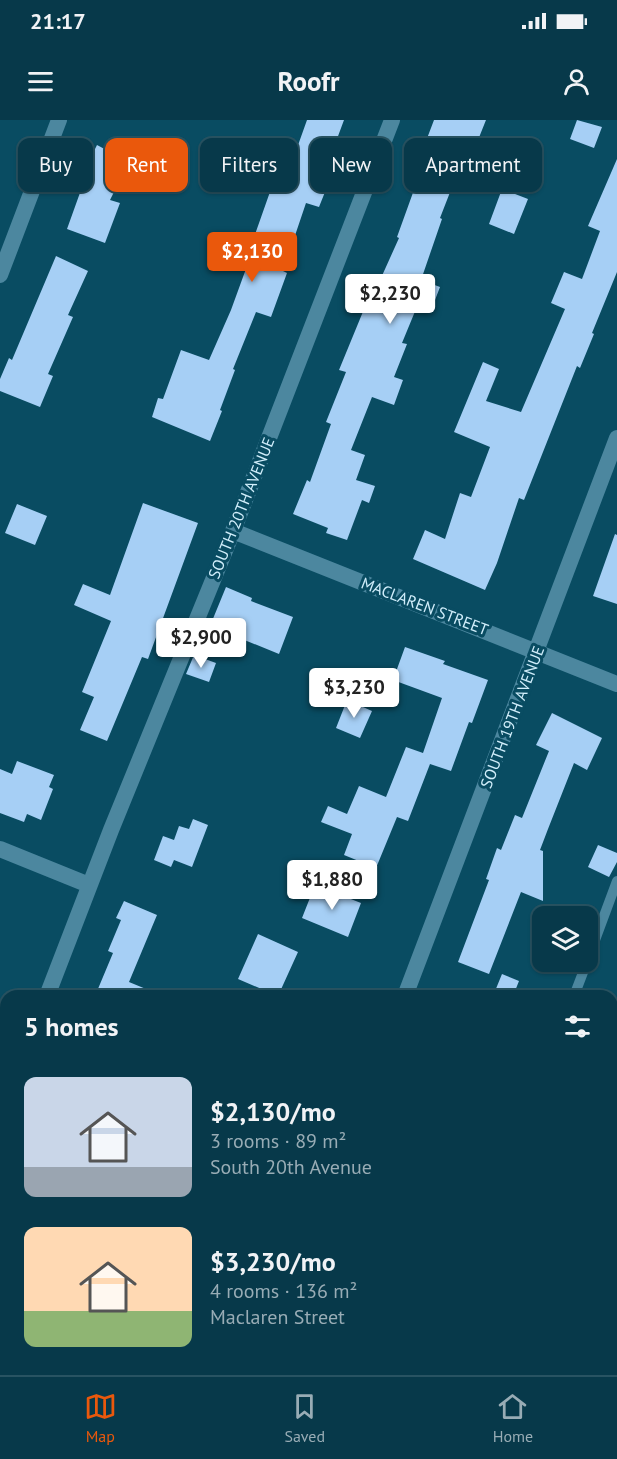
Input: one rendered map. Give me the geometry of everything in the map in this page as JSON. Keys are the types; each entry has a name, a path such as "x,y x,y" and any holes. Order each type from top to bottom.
{"street":[{"path":"0,275 59,120"},
{"name":"SOUTH 20TH AVENUE","path":"49,990 89,885 233,531 392,120"},
{"name":"SOUTH 19TH AVENUE","path":"407,990 617,438"},
{"name":"MACLAREN STREET","path":"233,531 617,684"},
{"path":"0,849 89,885"}],"lane":[{"path":"598,933 617,881"},
{"path":"576,990 583,972"}],"building":[{"path":"307,120 344,120 337,138 310,138 310,192 325,192 319,207 306,203 283,271 287,273 271,317 256,312 233,369 235,370 220,410 222,411 210,441 152,417 158,398 163,399 181,350 209,360 231,310 255,244 252,243 270,192 298,192 298,145"},
{"path":"434,120 486,120 479,138 427,138"},
{"path":"577,120 602,127 594,148 570,139"},
{"path":"97,145 105,149 105,192 114,192 110,200 120,203 105,243 67,229 80,192 93,192 93,153"},
{"path":"617,159 617,272 592,333 594,334 580,368 577,366 524,500 519,498 497,563 485,590 413,559 425,530 445,539 460,493 471,497 490,447 454,432 483,362 499,369 486,401 521,412 565,309 551,303 564,272 582,279 600,231 588,226"},
{"path":"413,192 450,192 421,280 440,287 430,313 416,309 402,343 407,344 394,377 403,380 394,405 372,397 351,450 365,455 356,480 375,486 369,503 362,500 347,540 326,533 328,528 293,514 307,480 310,482 331,424 326,422 346,372 339,370 369,297 372,298 399,238 397,237"},
{"path":"501,192 510,192 528,199 514,234 489,224"},
{"path":"56,256 88,271 68,315 73,317 48,374 53,376 40,407 0,391 0,379 9,358 12,360"},
{"path":"143,503 198,523 148,659 142,657 107,741 80,730 94,697 82,692 111,621 74,605 83,584 110,595"},
{"path":"17,504 47,516 35,545 5,533"},
{"path":"615,534 617,535 617,604 593,596"},
{"path":"226,587 252,598 251,601 293,617 279,654 210,626"},
{"path":"405,647 488,680 451,771 430,764 408,821 397,817 376,868 344,855 352,834 321,822 328,806 347,814 359,786 386,797 406,747 423,753 442,698 393,680"},
{"path":"194,655 216,663 209,682 186,674"},
{"path":"347,700 372,711 360,738 336,728"},
{"path":"552,713 602,738 587,770 574,763 540,850 543,851 543,901 521,892 489,974 458,962 489,880 486,879 497,848 501,850 515,815 522,818 549,751 536,745"},
{"path":"17,761 54,775 49,787 53,789 41,820 27,814 24,822 0,813 0,769 12,774"},
{"path":"193,819 208,825 192,867 174,860 171,867 154,860 163,836 174,840 179,826 189,829"},
{"path":"598,845 617,853 617,862 609,877 588,867"},
{"path":"315,885 361,903 348,937 302,918"},
{"path":"124,901 157,915 129,982 148,990 98,990 113,953 108,951 121,920 116,918"},
{"path":"258,934 298,952 281,990 264,990 238,979"},
{"path":"502,974 519,981 515,990 495,990"}]}
